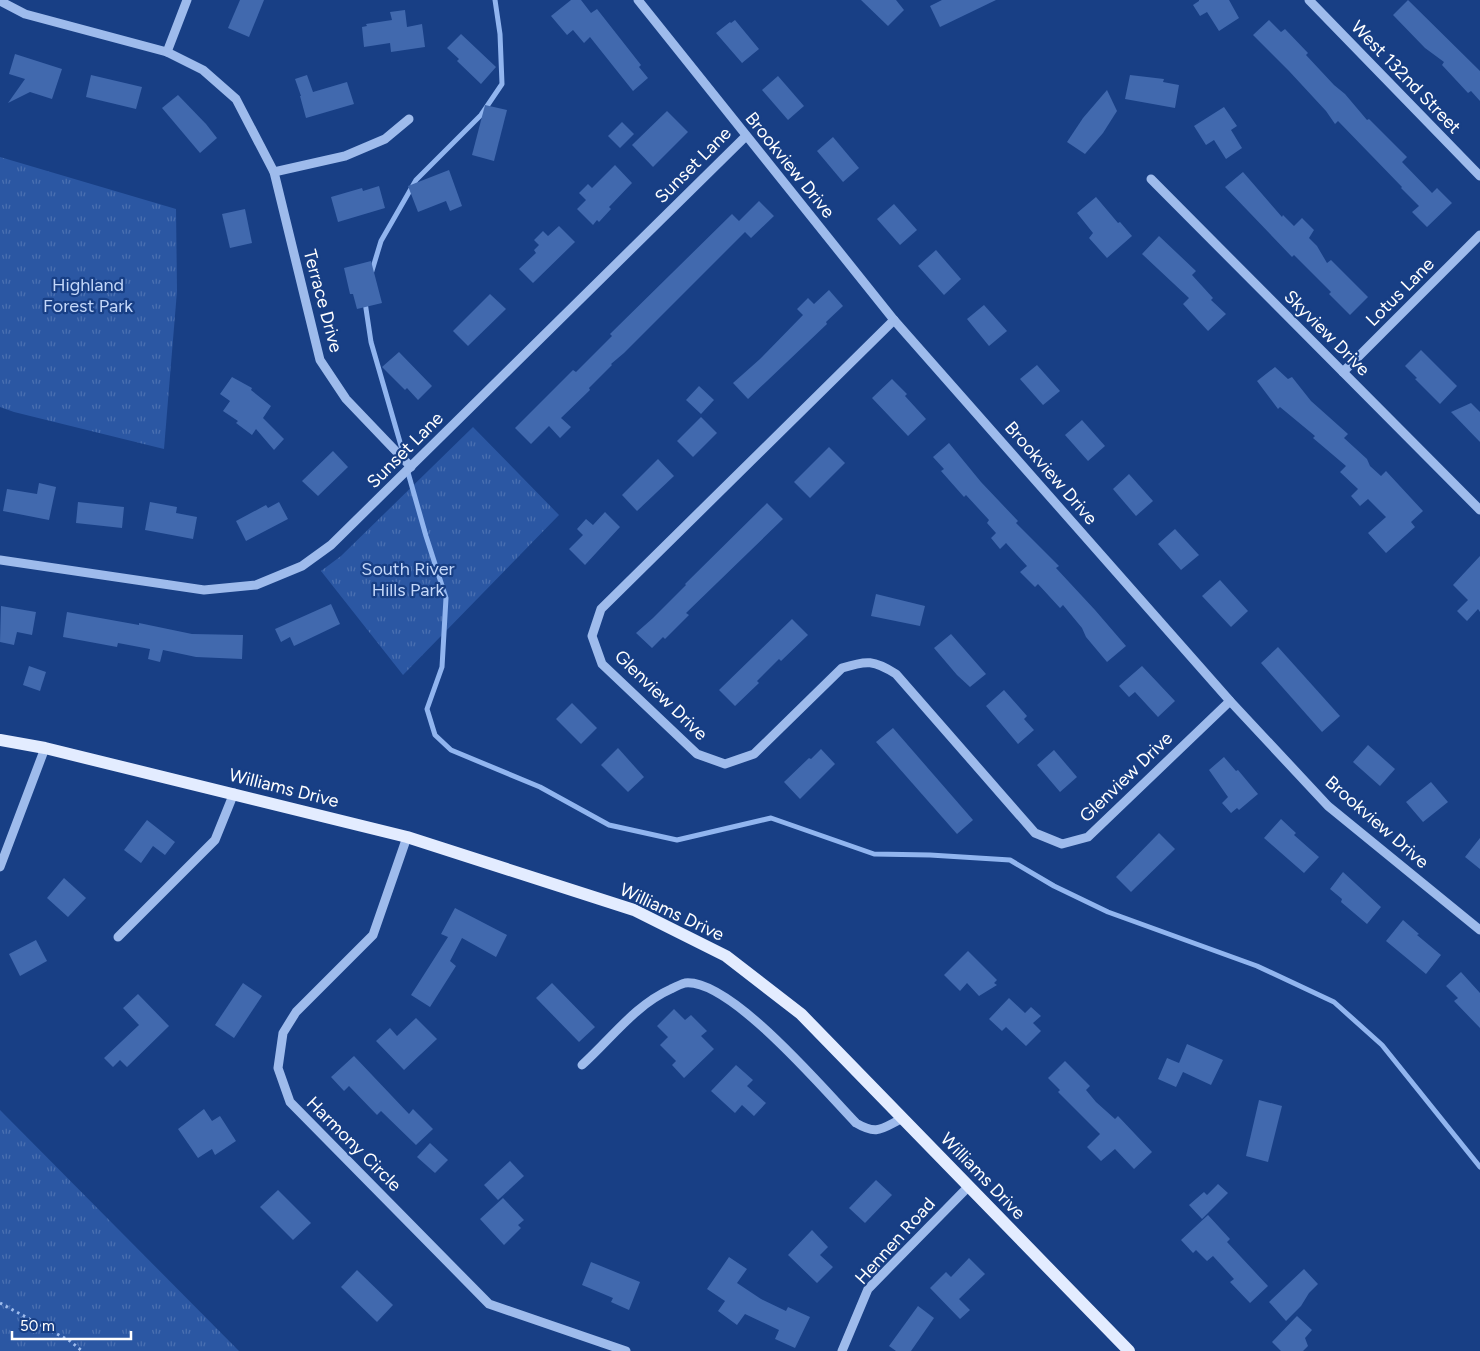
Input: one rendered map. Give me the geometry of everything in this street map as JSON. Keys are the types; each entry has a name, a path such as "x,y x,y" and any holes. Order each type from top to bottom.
{"main road":[{"name":"Williams Drive","path":"0,740 45,748 234,793 407,837 634,910 726,956 801,1014 1130,1351"}],"street":[{"path":"167,52 187,0"},
{"name":"Brookview Drive","path":"638,0 894,320 1230,701 1328,806 1480,930"},
{"name":"West 132nd Street","path":"1309,0 1480,176"},
{"name":"Terrace Drive","path":"0,1 26,14 167,52 203,70 236,99 274,172 320,360 346,399 411,467"},
{"path":"274,172 345,156 385,139 409,119"},
{"name":"Sunset Lane","path":"0,560 204,590 256,586 302,566 332,545 746,136"},
{"name":"Skyview Drive","path":"1152,179 1480,510"},
{"name":"Lotus Lane","path":"1343,372 1480,235"},
{"name":"Glenview Drive","path":"894,320 601,609 592,636 602,664 697,754 726,764 754,754 842,668 861,662 880,664 896,674 1035,833 1062,844 1088,837 1230,701"},
{"path":"0,867 45,748"},
{"path":"118,937 214,840 234,793"},
{"name":"Harmony Circle","path":"407,837 373,935 296,1012 283,1032 278,1068 290,1102 489,1304 626,1351"},
{"path":"582,1065 638,1009 656,995 685,983 699,985 727,998 760,1023 856,1123 866,1129 875,1131 903,1118"},
{"name":"Hennen Road","path":"842,1351 868,1289 969,1186"}],"path":[{"path":"0,1303 70,1341 82,1351"}],"green space":[{"name":"Highland Forest Park","path":"0,157 176,209 177,291 164,449 0,407"},
{"name":"South River Hills Park","path":"473,427 559,515 403,675 321,571 341,556"},
{"path":"0,1110 239,1351 0,1351"}],"building":[{"path":"240,0 264,0 249,37 228,28"},
{"path":"571,0 581,0 591,13 597,9 641,65 639,67 648,78 633,91 590,37 584,43 573,30 567,35 551,16"},
{"path":"861,0 896,0 904,10 888,26"},
{"path":"942,0 996,0 940,27 930,6"},
{"path":"1199,0 1229,0 1239,18 1219,31 1207,12 1200,16 1193,5"},
{"path":"1408,0 1480,71 1480,101 1471,91 1468,93 1442,65 1444,62 1425,48 1393,15"},
{"path":"405,10 407,27 422,24 425,47 391,52 390,43 364,47 362,27 367,26 366,24 392,20 390,12"},
{"path":"735,20 759,49 742,63 716,33"},
{"path":"1269,20 1281,32 1285,29 1308,53 1306,55 1345,94 1367,120 1369,119 1407,157 1402,162 1432,193 1437,188 1452,203 1427,227 1412,212 1419,206 1402,187 1338,121 1335,124 1326,111 1253,35"},
{"path":"461,34 496,67 481,84 457,61 459,59 447,48"},
{"path":"15,54 62,69 52,99 30,92 8,103 25,79 9,74"},
{"path":"91,75 142,87 136,109 86,97"},
{"path":"307,75 313,92 347,82 354,104 306,118 295,79"},
{"path":"1130,75 1164,79 1163,82 1179,85 1175,108 1125,99"},
{"path":"778,76 804,106 788,120 762,90"},
{"path":"1107,90 1117,111 1103,133 1085,154 1067,142 1083,118"},
{"path":"178,95 217,138 200,153 162,108"},
{"path":"485,105 507,110 494,161 472,155"},
{"path":"1224,107 1237,126 1231,130 1242,148 1226,159 1214,140 1206,145 1194,126"},
{"path":"667,111 688,132 653,167 632,145"},
{"path":"622,122 634,134 620,148 608,136"},
{"path":"833,137 859,168 843,182 817,151"},
{"path":"615,165 632,183 609,207 611,209 599,222 597,220 593,225 577,209 586,200 579,193 588,184 592,188"},
{"path":"449,170 462,206 450,211 446,201 418,212 408,186"},
{"path":"1243,172 1282,217 1283,215 1294,226 1302,218 1314,230 1309,238 1317,246 1327,263 1331,260 1368,297 1350,315 1329,294 1331,292 1294,255 1292,257 1225,187"},
{"path":"379,186 385,208 338,222 331,197 362,188 363,191"},
{"path":"1096,197 1132,236 1107,258 1089,238 1093,233 1077,213"},
{"path":"759,201 774,216 751,238 745,232 611,364 589,388 590,390 561,418 571,427 560,438 549,426 531,444 515,428 573,370 576,372 612,336 610,334 732,214 739,221"},
{"path":"894,204 917,230 900,245 877,219"},
{"path":"245,209 252,243 230,248 222,214"},
{"path":"559,226 575,242 533,283 519,269 536,253 534,250 539,245 534,240 543,231 548,236"},
{"path":"1159,236 1196,271 1192,275 1213,298 1211,300 1226,314 1208,331 1183,304 1189,298 1142,254"},
{"path":"936,250 961,279 944,295 918,266"},
{"path":"371,261 382,303 357,309 353,294 350,294 344,268"},
{"path":"829,290 843,306 826,322 827,324 748,399 733,383 760,359 803,315 797,309 808,298 814,304"},
{"path":"490,294 506,309 468,346 453,331"},
{"path":"984,305 1007,331 989,346 967,319"},
{"path":"1421,350 1457,386 1440,404 1405,366"},
{"path":"399,352 432,386 418,400 382,367"},
{"path":"1037,365 1060,391 1043,405 1020,379"},
{"path":"1275,367 1288,379 1292,377 1311,401 1348,434 1344,438 1367,459 1370,466 1381,476 1386,471 1423,511 1411,522 1415,527 1386,553 1368,533 1386,517 1368,499 1360,506 1351,496 1358,489 1340,472 1346,466 1313,438 1315,436 1280,407 1278,409 1257,381"},
{"path":"232,377 252,388 251,390 271,406 263,418 284,439 274,450 256,429 252,435 236,423 238,421 223,411 230,401 220,394"},
{"path":"892,379 907,394 905,396 926,419 908,436 872,398"},
{"path":"699,386 714,400 701,414 686,400"},
{"path":"1471,403 1480,412 1480,442 1451,412"},
{"path":"701,417 717,433 693,457 677,441"},
{"path":"1082,420 1105,446 1088,461 1065,435"},
{"path":"949,443 981,482 1018,521 1016,523 1059,566 1056,568 1126,646 1107,662 1063,605 1060,608 1038,584 1035,587 1020,572 1027,566 1006,543 1000,549 991,538 996,533 987,523 989,520 966,495 964,497 941,471 944,469 933,457"},
{"path":"829,447 845,463 810,498 794,482"},
{"path":"333,451 348,467 318,496 302,481"},
{"path":"658,459 674,476 637,511 622,495"},
{"path":"1129,474 1153,501 1136,516 1113,489"},
{"path":"39,483 56,487 49,520 3,511 7,489 37,494"},
{"path":"78,502 124,507 122,528 76,523"},
{"path":"150,502 177,507 176,513 197,517 193,539 145,530"},
{"path":"279,502 288,519 246,541 236,521 266,505 268,508"},
{"path":"767,503 783,519 686,613 689,615 665,639 663,637 652,648 636,633"},
{"path":"605,512 620,527 585,565 569,549 583,535 577,529 586,519 593,525"},
{"path":"1175,529 1199,555 1181,570 1158,544"},
{"path":"1480,556 1480,612 1478,609 1467,621 1457,611 1468,600 1453,585"},
{"path":"1220,580 1248,611 1231,627 1202,596"},
{"path":"876,594 925,606 920,626 871,616"},
{"path":"331,604 340,624 294,646 290,637 281,642 275,629"},
{"path":"1,606 36,612 32,635 17,632 14,645 0,642"},
{"path":"67,612 139,625 139,623 192,634 243,635 242,659 196,657 163,650 160,662 148,659 150,649 118,643 117,647 63,637"},
{"path":"792,619 808,635 781,661 779,659 757,681 759,683 735,706 719,690"},
{"path":"951,634 986,674 970,687 934,648"},
{"path":"1278,647 1340,716 1322,732 1261,663"},
{"path":"29,666 46,672 40,691 23,685"},
{"path":"1142,666 1175,701 1158,717 1135,692 1129,697 1119,686"},
{"path":"1004,690 1027,716 1024,719 1034,730 1018,744 986,706"},
{"path":"572,703 597,728 581,744 556,719"},
{"path":"893,728 973,820 957,834 876,742"},
{"path":"1368,745 1395,769 1380,786 1353,762"},
{"path":"618,748 644,777 628,792 601,765"},
{"path":"821,749 835,764 800,799 784,782"},
{"path":"1054,750 1077,777 1060,792 1037,765"},
{"path":"1224,757 1236,771 1238,770 1258,794 1239,810 1237,808 1231,813 1222,803 1228,797 1209,770"},
{"path":"1431,782 1448,802 1423,822 1406,802"},
{"path":"1281,819 1296,833 1294,835 1319,857 1304,873 1264,838"},
{"path":"147,820 175,842 165,855 153,846 141,863 124,850"},
{"path":"1159,833 1175,849 1131,892 1116,877"},
{"path":"1480,838 1480,869 1465,857"},
{"path":"1343,872 1381,907 1367,924 1341,902 1342,899 1330,889"},
{"path":"64,878 86,898 68,917 47,898"},
{"path":"455,908 507,935 496,957 462,938 450,961 456,966 430,1007 411,995 448,937 441,934"},
{"path":"1403,920 1419,934 1417,935 1441,955 1426,974 1386,941"},
{"path":"36,940 47,961 20,976 9,954"},
{"path":"968,951 997,980 994,983 997,985 979,996 967,983 960,991 944,975"},
{"path":"1461,972 1480,993 1480,1028 1454,1001 1458,998 1446,986"},
{"path":"243,983 262,996 234,1038 215,1025"},
{"path":"552,983 595,1027 579,1042 536,998"},
{"path":"138,994 169,1026 127,1067 120,1060 113,1067 104,1058 139,1025 123,1008"},
{"path":"1009,998 1025,1013 1031,1007 1041,1016 1033,1023 1041,1031 1026,1046 1006,1027 1002,1031 989,1019"},
{"path":"674,1009 685,1020 691,1015 707,1031 701,1036 714,1049 684,1078 672,1065 676,1061 660,1045 668,1037 657,1026"},
{"path":"416,1018 437,1039 404,1070 376,1041 390,1028 397,1036"},
{"path":"1187,1044 1223,1060 1211,1085 1183,1072 1176,1087 1158,1079 1167,1058 1179,1063"},
{"path":"354,1056 409,1114 413,1109 433,1129 416,1145 381,1111 377,1115 349,1086 344,1091 331,1077"},
{"path":"1065,1061 1090,1086 1086,1090 1096,1102 1115,1119 1118,1116 1152,1152 1134,1169 1115,1149 1101,1161 1087,1147 1100,1134 1058,1092 1060,1090 1048,1078"},
{"path":"736,1065 753,1080 747,1086 766,1103 754,1116 742,1105 735,1113 711,1091"},
{"path":"1259,1100 1282,1106 1268,1162 1246,1156"},
{"path":"204,1109 212,1121 220,1116 236,1141 215,1155 212,1149 198,1158 178,1129"},
{"path":"430,1143 448,1160 435,1173 417,1157"},
{"path":"510,1161 524,1176 498,1200 484,1185"},
{"path":"876,1180 892,1195 865,1223 849,1208"},
{"path":"1218,1184 1228,1193 1202,1219 1189,1205 1204,1192 1207,1195"},
{"path":"278,1190 311,1223 293,1240 260,1207"},
{"path":"503,1198 524,1220 518,1225 521,1228 504,1245 480,1219"},
{"path":"1208,1215 1230,1239 1227,1242 1268,1286 1250,1303 1230,1282 1234,1279 1213,1256 1207,1261 1196,1250 1193,1253 1181,1240"},
{"path":"812,1230 828,1247 820,1255 833,1267 817,1283 788,1255"},
{"path":"729,1257 747,1269 737,1283 761,1299 786,1311 788,1307 810,1317 795,1348 775,1339 779,1330 745,1314 737,1325 718,1311 725,1301 707,1289"},
{"path":"969,1258 985,1274 959,1299 970,1310 960,1319 930,1288 946,1272 951,1277"},
{"path":"591,1262 640,1282 629,1310 611,1302 613,1298 582,1285"},
{"path":"1304,1269 1318,1284 1309,1293 1301,1306 1286,1321 1269,1302"},
{"path":"357,1270 393,1305 377,1322 341,1287"},
{"path":"918,1306 934,1318 911,1351 896,1351 889,1346"},
{"path":"1297,1316 1312,1330 1305,1338 1308,1346 1303,1351 1281,1351 1272,1342"}],"waterway":[{"path":"371,274 381,241 416,180 481,115 502,84 500,34 495,0"},
{"path":"365,302 371,342 404,456"},
{"path":"407,469 446,598 442,667 427,709 435,735 451,750 540,787 609,825 677,840 771,818 874,854 1010,860 1054,886 1108,912 1257,966 1334,1002 1382,1045 1480,1167"}]}
